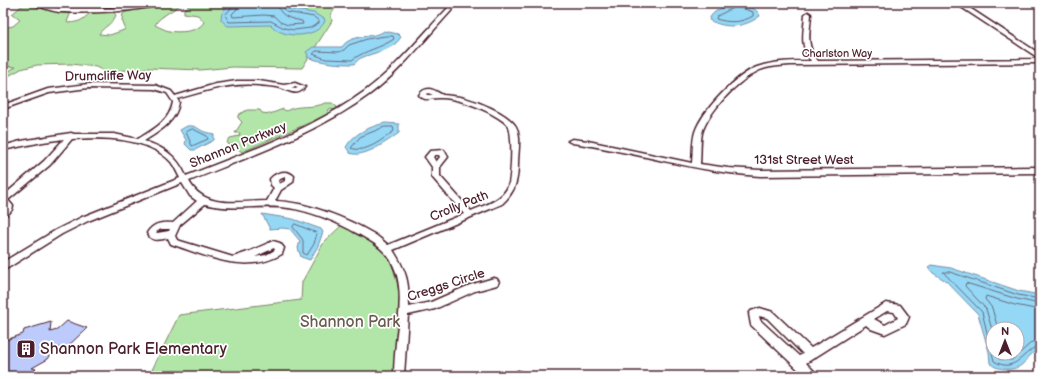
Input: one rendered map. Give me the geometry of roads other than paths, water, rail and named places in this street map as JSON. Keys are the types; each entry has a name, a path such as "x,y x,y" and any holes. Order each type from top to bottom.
{"street":[{"path":"36,3 58,10 126,9 158,3"},
{"name":"Shannon Parkway","path":"3,267 60,232 85,219 283,140 345,108 386,77 449,10 453,3"},
{"path":"958,3 1040,57"},
{"path":"808,14 806,45 808,52 816,63"},
{"name":"Charlston Way","path":"696,166 699,132 707,116 742,77 752,71 776,64 1040,61"},
{"path":"138,142 163,124 171,116 176,105 174,98 207,88 232,83 252,83 285,87"},
{"name":"Drumcliffe Way","path":"3,107 48,91 88,86 155,87 169,92 174,98"},
{"name":"Crolly Path","path":"388,249 498,202 507,195 513,187 515,136 509,122 473,102 438,96"},
{"path":"3,213 9,206 3,200 47,163 71,136"},
{"path":"3,148 35,140 71,136 98,136 138,142 157,149 172,159 180,169 189,190 203,201 222,205 270,203 296,206 320,213 362,230 380,241 388,249 396,260 401,273 405,312 399,376"},
{"name":"131st Street West","path":"572,141 599,145 696,166 729,171 760,173 1040,170"},
{"path":"436,167 435,174 439,180 463,205 469,214"},
{"path":"270,203 278,188"},
{"path":"203,201 173,230 172,239 174,242 233,260"},
{"name":"Creggs Circle","path":"405,312 432,306 473,288 494,282"},
{"path":"810,354 770,315 764,312 756,312 753,317 755,322 812,376"},
{"path":"797,363 867,319"}],"water":[{"path":"231,3 285,3 288,9 314,13 324,18 325,21 321,27 315,31 299,35 283,33 276,30 271,25 228,26 221,20 221,17 223,11"},
{"path":"736,4 747,6 756,10 760,16 748,23 735,26 722,25 709,20 716,11"},
{"path":"384,31 398,34 401,37 398,42 388,48 361,58 354,64 330,63 307,57 308,55 306,52 313,47 342,47 351,40 374,35"},
{"path":"385,123 399,124 399,133 362,154 350,153 346,147 353,138 373,126"},
{"path":"187,126 195,127 213,134 214,140 195,150 191,150 185,144 186,140 180,130"},
{"path":"262,214 293,219 321,229 323,232 318,246 310,260 301,257 298,248 300,241 290,229 270,229"},
{"path":"931,265 951,268 1019,291 1040,295 1040,349 1025,361 1025,321 985,321 985,338 978,314 946,281 933,273 928,267"},
{"path":"990,361 1025,361 1017,368 1011,369 998,368 990,363"}],"place":[{"name":"Shannon Park Elementary","path":"26,349"}],"park label":[{"name":"Shannon Park","path":"350,322"}]}
